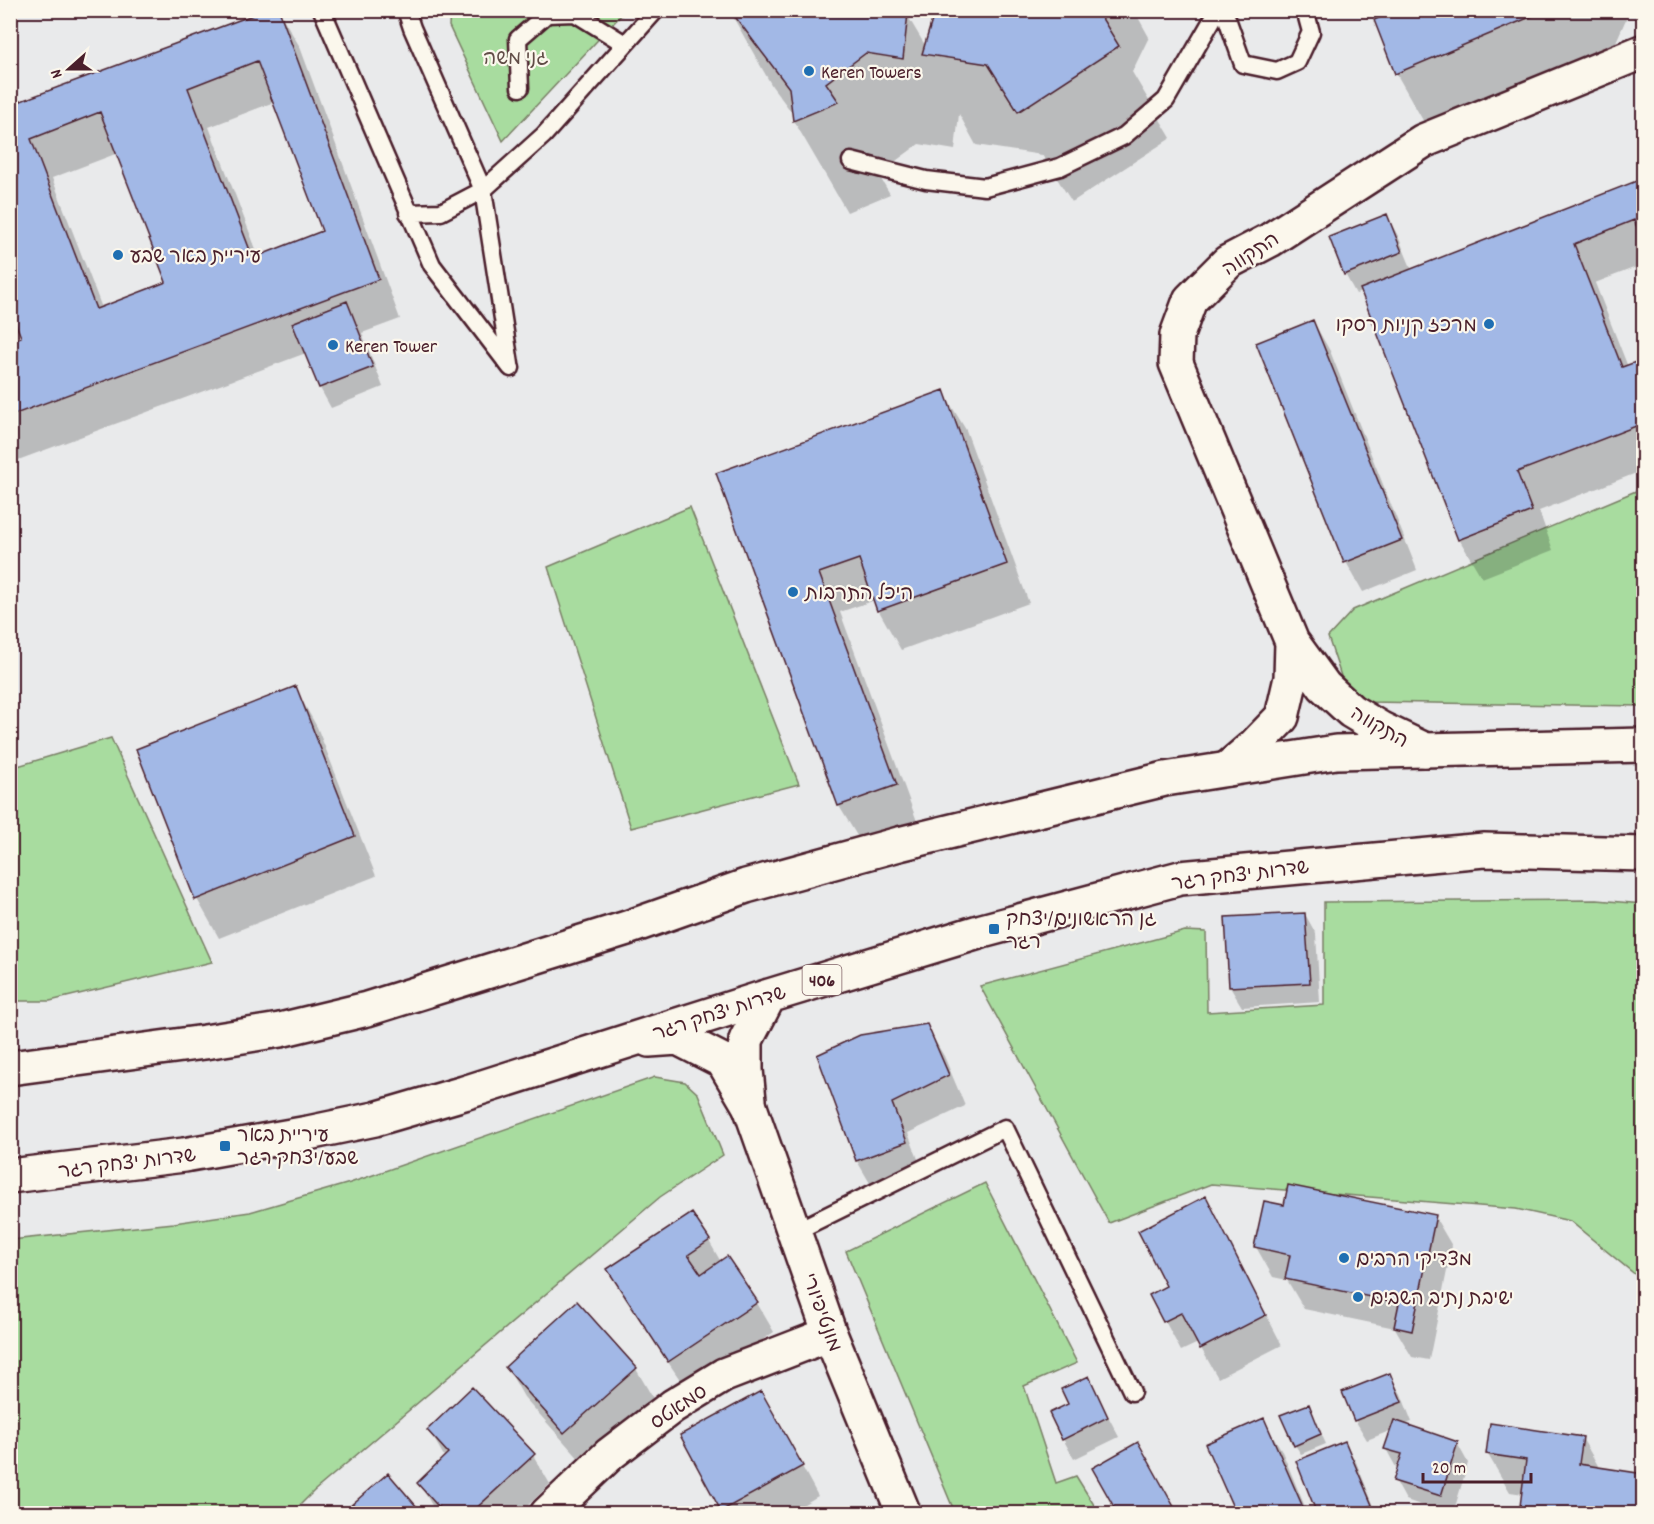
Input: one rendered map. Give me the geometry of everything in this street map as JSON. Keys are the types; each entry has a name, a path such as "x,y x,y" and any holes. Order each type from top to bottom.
{"main road":[{"name":"התקווה","path":"1425,750 1381,729 1351,711 1324,686 1292,642 1176,363 1177,335 1190,300 1228,262 1270,240 1424,141 1644,51"},
{"name":"התקווה","path":"1227,769 1282,717 1291,678 1292,642"},
{"path":"10,1068 280,1030 367,1009 627,928 756,883 899,844 1166,778 1336,752 1644,745"},
{"name":"שדרות יצחק רגר","path":"10,1176 184,1155 308,1134 375,1119 464,1094 769,996 982,931 1180,878 1484,850 1644,854"},
{"path":"750,1107 746,1040 769,996"},
{"path":"629,1041 678,1038 723,1061 750,1107"},
{"name":"מונטיפיורי","path":"750,1107 830,1334 903,1514"},
{"name":"סמאטס","path":"547,1514 610,1454 673,1406 724,1375 830,1334"}],"lane":[{"path":"322,10 432,265 511,368 483,190 406,10"},
{"path":"408,213 441,212 483,190 544,135 656,10"},
{"path":"851,161 926,180 984,187 1060,167 1124,136 1166,100 1218,10"},
{"path":"1224,10 1243,64 1277,71 1297,62 1311,32 1305,10"},
{"path":"520,88 518,39 547,14 575,13 625,44"},
{"path":"794,1233 1005,1128 1132,1392"}],"green space":[{"name":"גני משה","path":"450,11 625,11 503,141 449,26"},
{"path":"1643,488 1643,706 1368,702 1343,682 1328,637 1353,610"},
{"path":"690,507 799,784 631,828 548,567"},
{"path":"111,738 212,962 50,1001 11,1001 11,768"},
{"path":"1597,900 1643,904 1643,1281 1570,1221 1516,1209 1211,1184 1109,1223 980,986 1185,931 1206,932 1207,1012 1324,1005 1324,902"},
{"path":"655,1077 685,1082 698,1094 723,1155 660,1197 314,1491 292,1513 11,1513 11,1240 174,1223 250,1212 350,1183"},
{"path":"985,1183 1077,1363 1024,1386 1056,1483 1076,1476 1099,1513 955,1513 846,1251"}],"building":[{"path":"266,10 279,10 379,279 10,416 10,341 21,337 10,309 10,105","holes":["257,61 322,231 253,258 188,88","100,112 166,282 96,309 31,139"]},
{"name":"Keren Towers","path":"730,10 884,10 885,12 908,13 903,59 866,53 826,83 839,102 793,121 789,88"},
{"path":"935,10 1097,10 1119,46 1018,112 988,64 922,54"},
{"path":"1398,10 1547,10 1395,74 1374,20"},
{"name":"מרכז קניות רסקו","path":"1644,178 1644,245 1634,220 1574,244 1622,367 1644,359 1644,423 1517,472 1532,511 1458,540 1360,289"},
{"path":"1387,214 1402,252 1344,275 1329,237"},
{"name":"Keren Tower","path":"347,301 373,367 319,388 292,323"},
{"path":"1313,320 1402,540 1344,563 1256,343"},
{"name":"היכל התרבות","path":"944,390 1007,564 877,611 859,559 819,573 897,785 838,806 716,473"},
{"path":"296,686 355,836 195,900 136,749"},
{"path":"1305,913 1310,983 1229,987 1225,917"},
{"path":"927,1024 949,1075 892,1103 907,1142 856,1161 817,1055 860,1035"},
{"path":"1288,1185 1436,1215 1412,1331 1394,1327 1399,1303 1285,1279 1290,1255 1254,1247 1264,1201 1284,1205"},
{"path":"1206,1196 1266,1315 1200,1349 1181,1313 1163,1322 1149,1295 1166,1286 1138,1231"},
{"path":"692,1213 710,1240 688,1255 701,1274 727,1256 758,1302 668,1362 607,1269"},
{"path":"577,1301 637,1368 564,1433 505,1367"},
{"path":"1390,1373 1402,1402 1354,1421 1342,1392"},
{"path":"1089,1376 1108,1417 1062,1440 1049,1413 1068,1404 1061,1389"},
{"path":"472,1387 535,1454 470,1514 445,1514 417,1483 448,1453 427,1430"},
{"path":"761,1391 803,1466 721,1511 680,1435"},
{"path":"1309,1404 1321,1434 1294,1446 1280,1415"},
{"path":"1264,1418 1306,1514 1236,1514 1205,1444"},
{"path":"1394,1420 1458,1442 1441,1496 1393,1481 1402,1454 1384,1449"},
{"path":"1490,1423 1583,1437 1579,1464 1644,1474 1641,1514 1519,1514 1526,1460 1486,1454"},
{"path":"1345,1441 1372,1505 1353,1514 1317,1514 1296,1461"},
{"path":"1138,1442 1178,1514 1118,1514 1092,1468"},
{"path":"388,1473 423,1514 341,1514"},
{"path":"1490,1509 1519,1514 1489,1514"}],"place":[{"name":"Keren Towers","path":"809,71"},
{"name":"עיריית באר שבע","path":"118,255"},
{"name":"מרכז קניות רסקו","path":"1489,324"},
{"name":"Keren Tower","path":"333,345"},
{"name":"היכל התרבות","path":"793,592"},
{"name":"גן הראשונים/יצחק רגר","path":"994,929"},
{"name":"עיריית באר שבע/יצחק רגר","path":"225,1146"},
{"name":"מצדיקי הרבים","path":"1344,1258"},
{"name":"ישיבת נתיב השבים","path":"1358,1297"}]}
